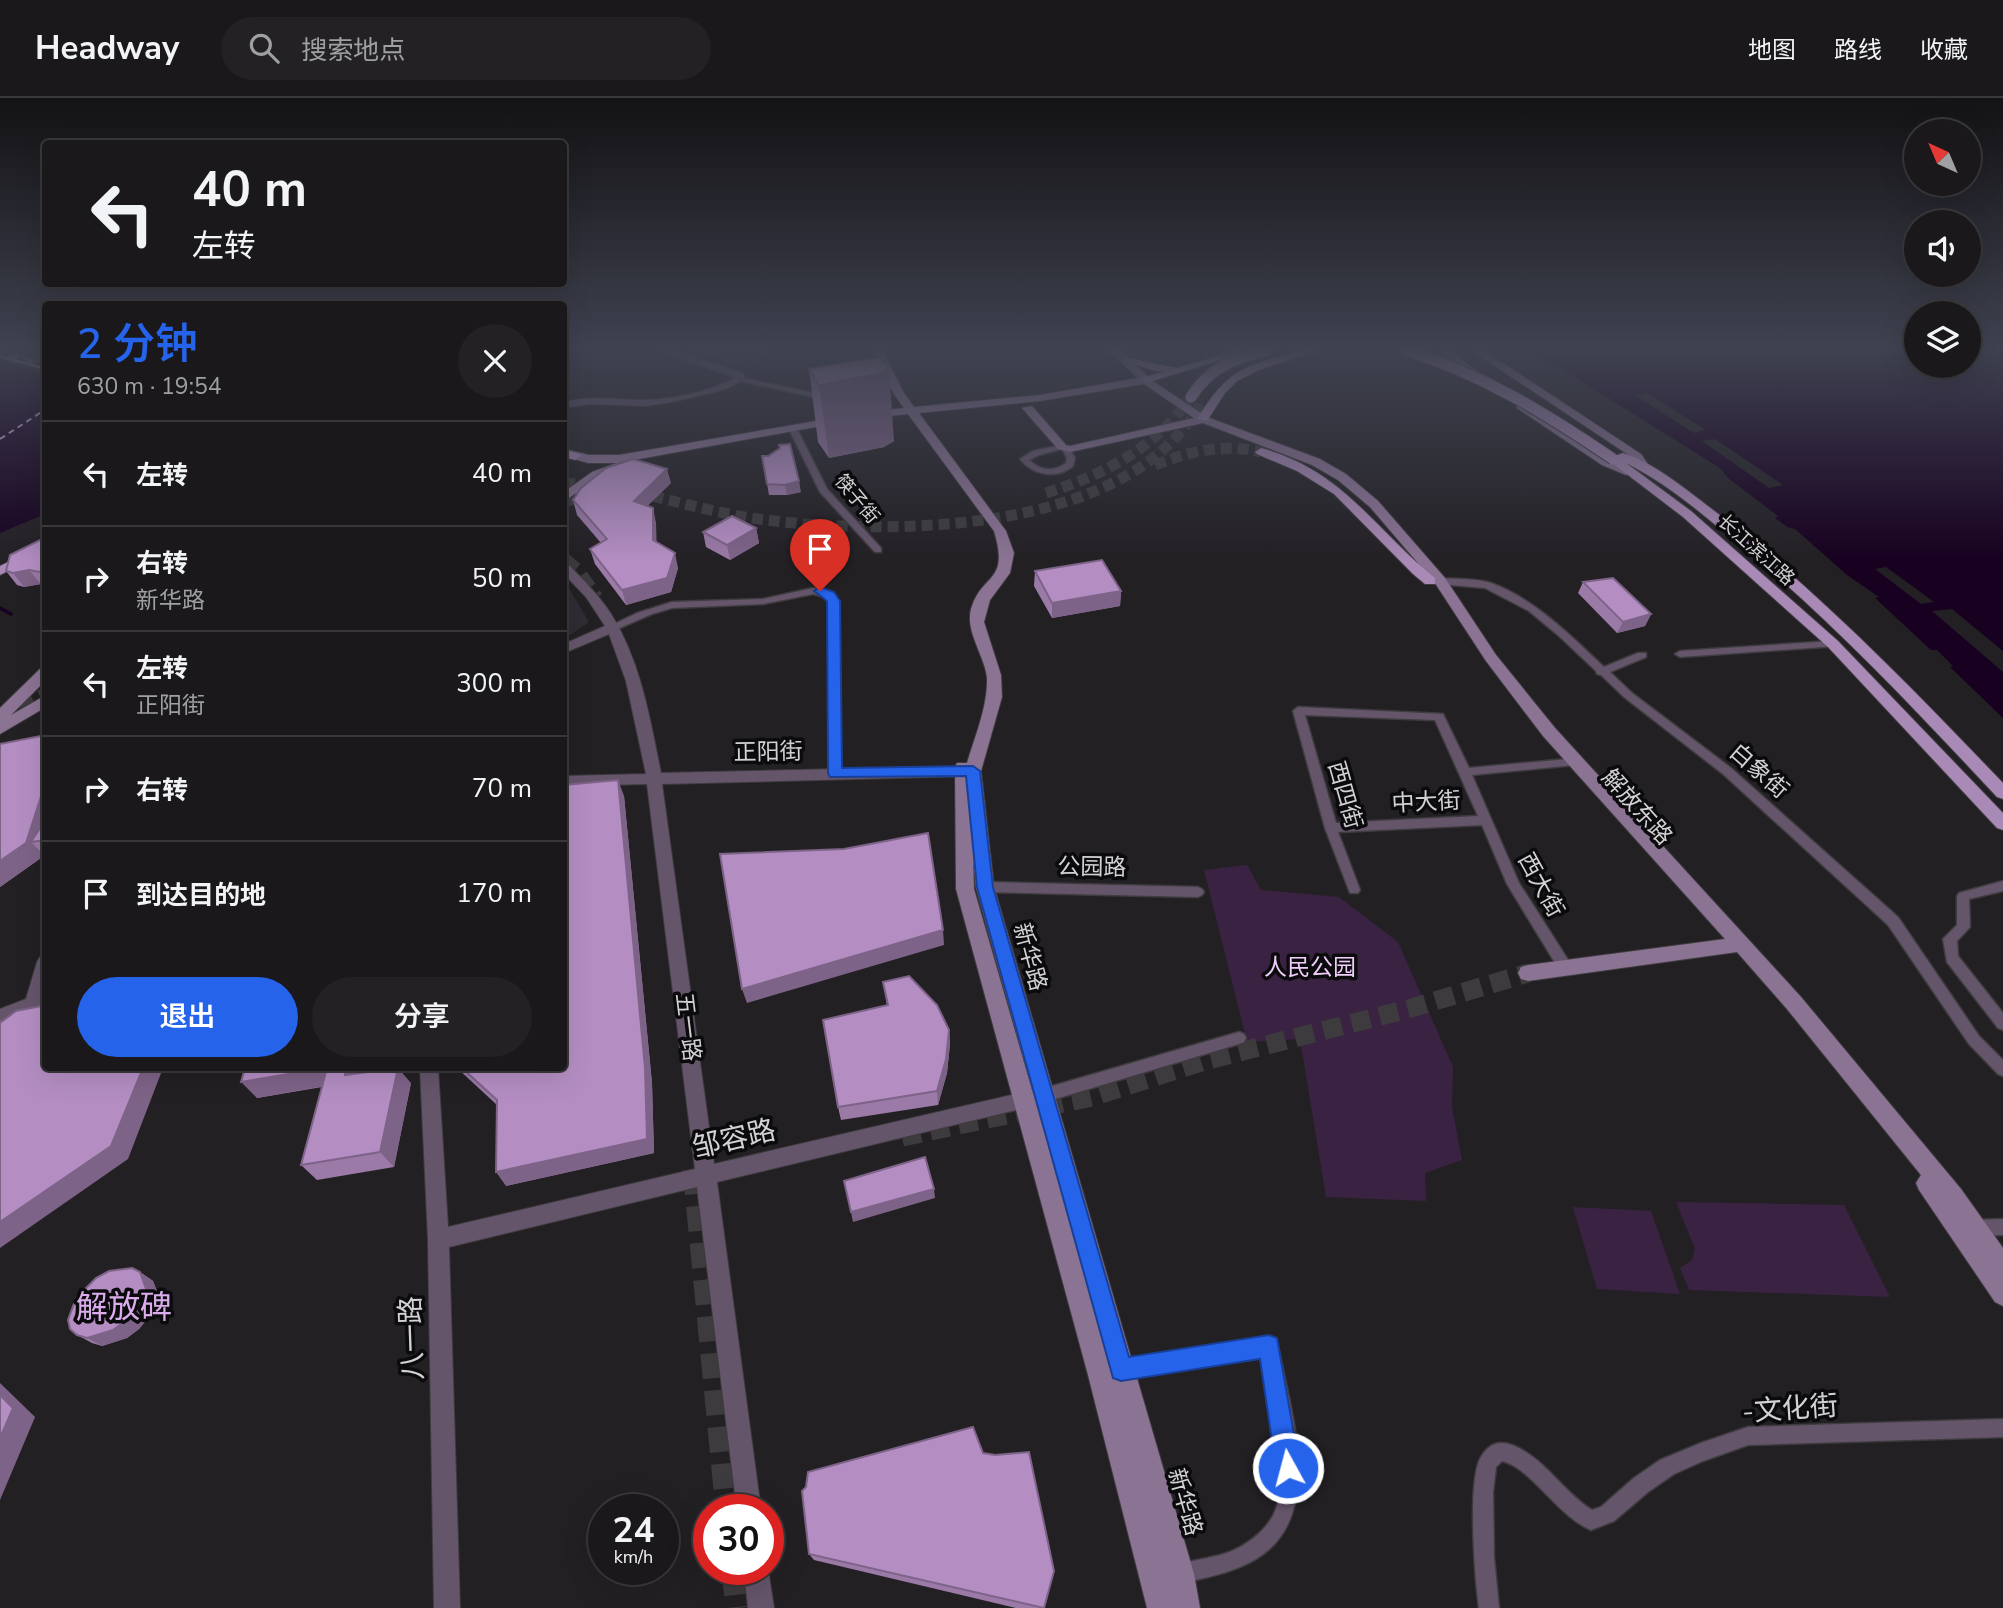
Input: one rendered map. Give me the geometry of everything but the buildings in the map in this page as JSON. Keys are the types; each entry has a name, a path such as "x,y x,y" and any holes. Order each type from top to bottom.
{"main road":[{"path":"567,454 596,460 619,458 836,420"},
{"path":"567,495 596,475 628,462 858,420"},
{"name":"新华路","path":"915,420 1000,531 1007,553 1003,573 978,610 978,622 994,675 994,697 967,771 965,889 1021,1099 1101,1375 1161,1608"},
{"path":"1039,420 1063,448 1199,420"},
{"name":"解放东路","path":"1207,420 1302,456 1342,477 1374,504 1435,581 1497,681 1812,1024 1953,1197 2003,1268"},
{"name":"长江滨江路","path":"1543,420 1606,462 1621,462 1687,514 1833,644 2003,824"},
{"path":"1558,420 1621,462 1644,467"},
{"path":"1565,420 1621,462"},
{"name":"长江滨江路","path":"1582,420 1637,456 1644,467 1747,543 1848,632 2003,793"},
{"name":"解放东路","path":"1186,425 1210,426 1323,472 1366,506 1435,581"},
{"path":"1261,452 1302,469 1337,491 1403,559 1435,581"},
{"path":"567,454 581,463 582,474 567,493"},
{"path":"0,564 42,543"},
{"path":"0,570 42,549"},
{"path":"0,717 42,680"},
{"path":"0,729 42,703"},
{"name":"新华路","path":"967,771 985,887 1042,1096 1180,1574 1186,1608"},
{"path":"1528,973 1737,944"},
{"name":"解放东路","path":"1737,944 1938,1198 2003,1294"}],"street":[{"name":"筷子街","path":"794,431 823,491 878,550"},
{"path":"1063,448 1070,458 1070,464 1062,471 1050,473 1033,468 1024,459 1036,453 1063,448"},
{"name":"五一路","path":"567,570 591,595 622,649 639,704 654,777 746,1494"},
{"name":"白象街","path":"1435,581 1487,585 1532,609 1563,634 1601,673 1727,771 1893,921 1974,1040 2003,1070"},
{"path":"567,648 645,612 670,606 777,600 810,591 829,595 834,601 835,773"},
{"path":"1679,654 1833,644"},
{"path":"1601,673 1642,655"},
{"path":"1298,710 1439,717 1465,772"},
{"name":"西四街","path":"1298,710 1331,828 1354,890"},
{"name":"中大街","path":"1331,828 1486,820 1465,772 1570,761"},
{"name":"正阳街","path":"567,781 967,771"},
{"name":"西大街","path":"1486,820 1513,884 1565,967"},
{"path":"2003,886 1963,896 1964,927 1950,939 1952,958 2003,1024"},
{"name":"公园路","path":"985,887 1198,892"},
{"path":"0,1017 33,1004 42,975"},
{"path":"1042,1096 1239,1038"},
{"name":"八一路","path":"429,1071 439,1239 447,1608"},
{"name":"邹容路","path":"439,1239 1042,1096"},
{"path":"1975,1228 2003,1227"},
{"path":"1121,1370 1269,1346 1286,1451 1289,1484 1286,1508 1276,1530 1255,1550 1236,1559 1180,1574"},
{"name":"-文化街","path":"1489,1608 1485,1591 1485,1489 1488,1464 1498,1451 1507,1451 1520,1458 1577,1514 1591,1520 1607,1514 1667,1467 1748,1436 2003,1428"},
{"path":"758,1585 761,1608"}],"shaded area":[{"path":"0,420 42,420 42,515 0,533"},
{"path":"1644,420 2003,420 2003,718 1950,667 1953,666 1937,650 1931,650 1875,598 1879,597 1847,575 1795,529 1787,527 1775,518 1778,516 1728,478 1720,468"},
{"path":"567,585 589,622 567,637"}],"green space":[{"name":"人民公园","path":"1247,865 1261,890 1339,897 1398,942 1453,1067 1452,1107 1462,1160 1425,1173 1426,1201 1326,1197 1300,1039 1247,1042 1204,870"},
{"path":"1676,1202 1844,1205 1890,1297 1689,1290 1680,1268 1692,1260 1695,1249"},
{"path":"1573,1207 1651,1211 1680,1294 1597,1289"}],"pier":[{"path":"1675,420 1691,420 1706,430 1694,433"},
{"path":"1715,439 1783,485 1769,488 1702,441"},
{"path":"1886,567 1934,602 1921,604 1875,569"},
{"path":"1952,609 2003,651 2003,672 1932,611"}],"waterway":[{"path":"0,608 11,614"}],"ferry route":[{"path":"0,439 28,420"}],"tunnel":[{"path":"1046,493 1108,468 1144,445 1172,420"},
{"path":"636,492 733,515 819,525 879,527 943,524 1007,516 1069,501 1124,477 1170,444 1187,420"},
{"path":"1155,465 1181,456 1220,448 1261,452"},
{"path":"567,483 598,486"},
{"path":"567,501 597,493"},
{"path":"567,563 578,572 596,598"},
{"path":"0,719 42,697"},
{"path":"902,1137 1092,1097 1204,1061 1408,1009 1528,973"},
{"path":"695,1169 726,1494"},
{"path":"736,1585 738,1608"}],"district":[{"name":"解放碑","path":"124,1307"}],"route":[{"path":"820,591 834,601 835,773 973,771 985,887 1121,1370 1269,1346 1288,1468"}]}
